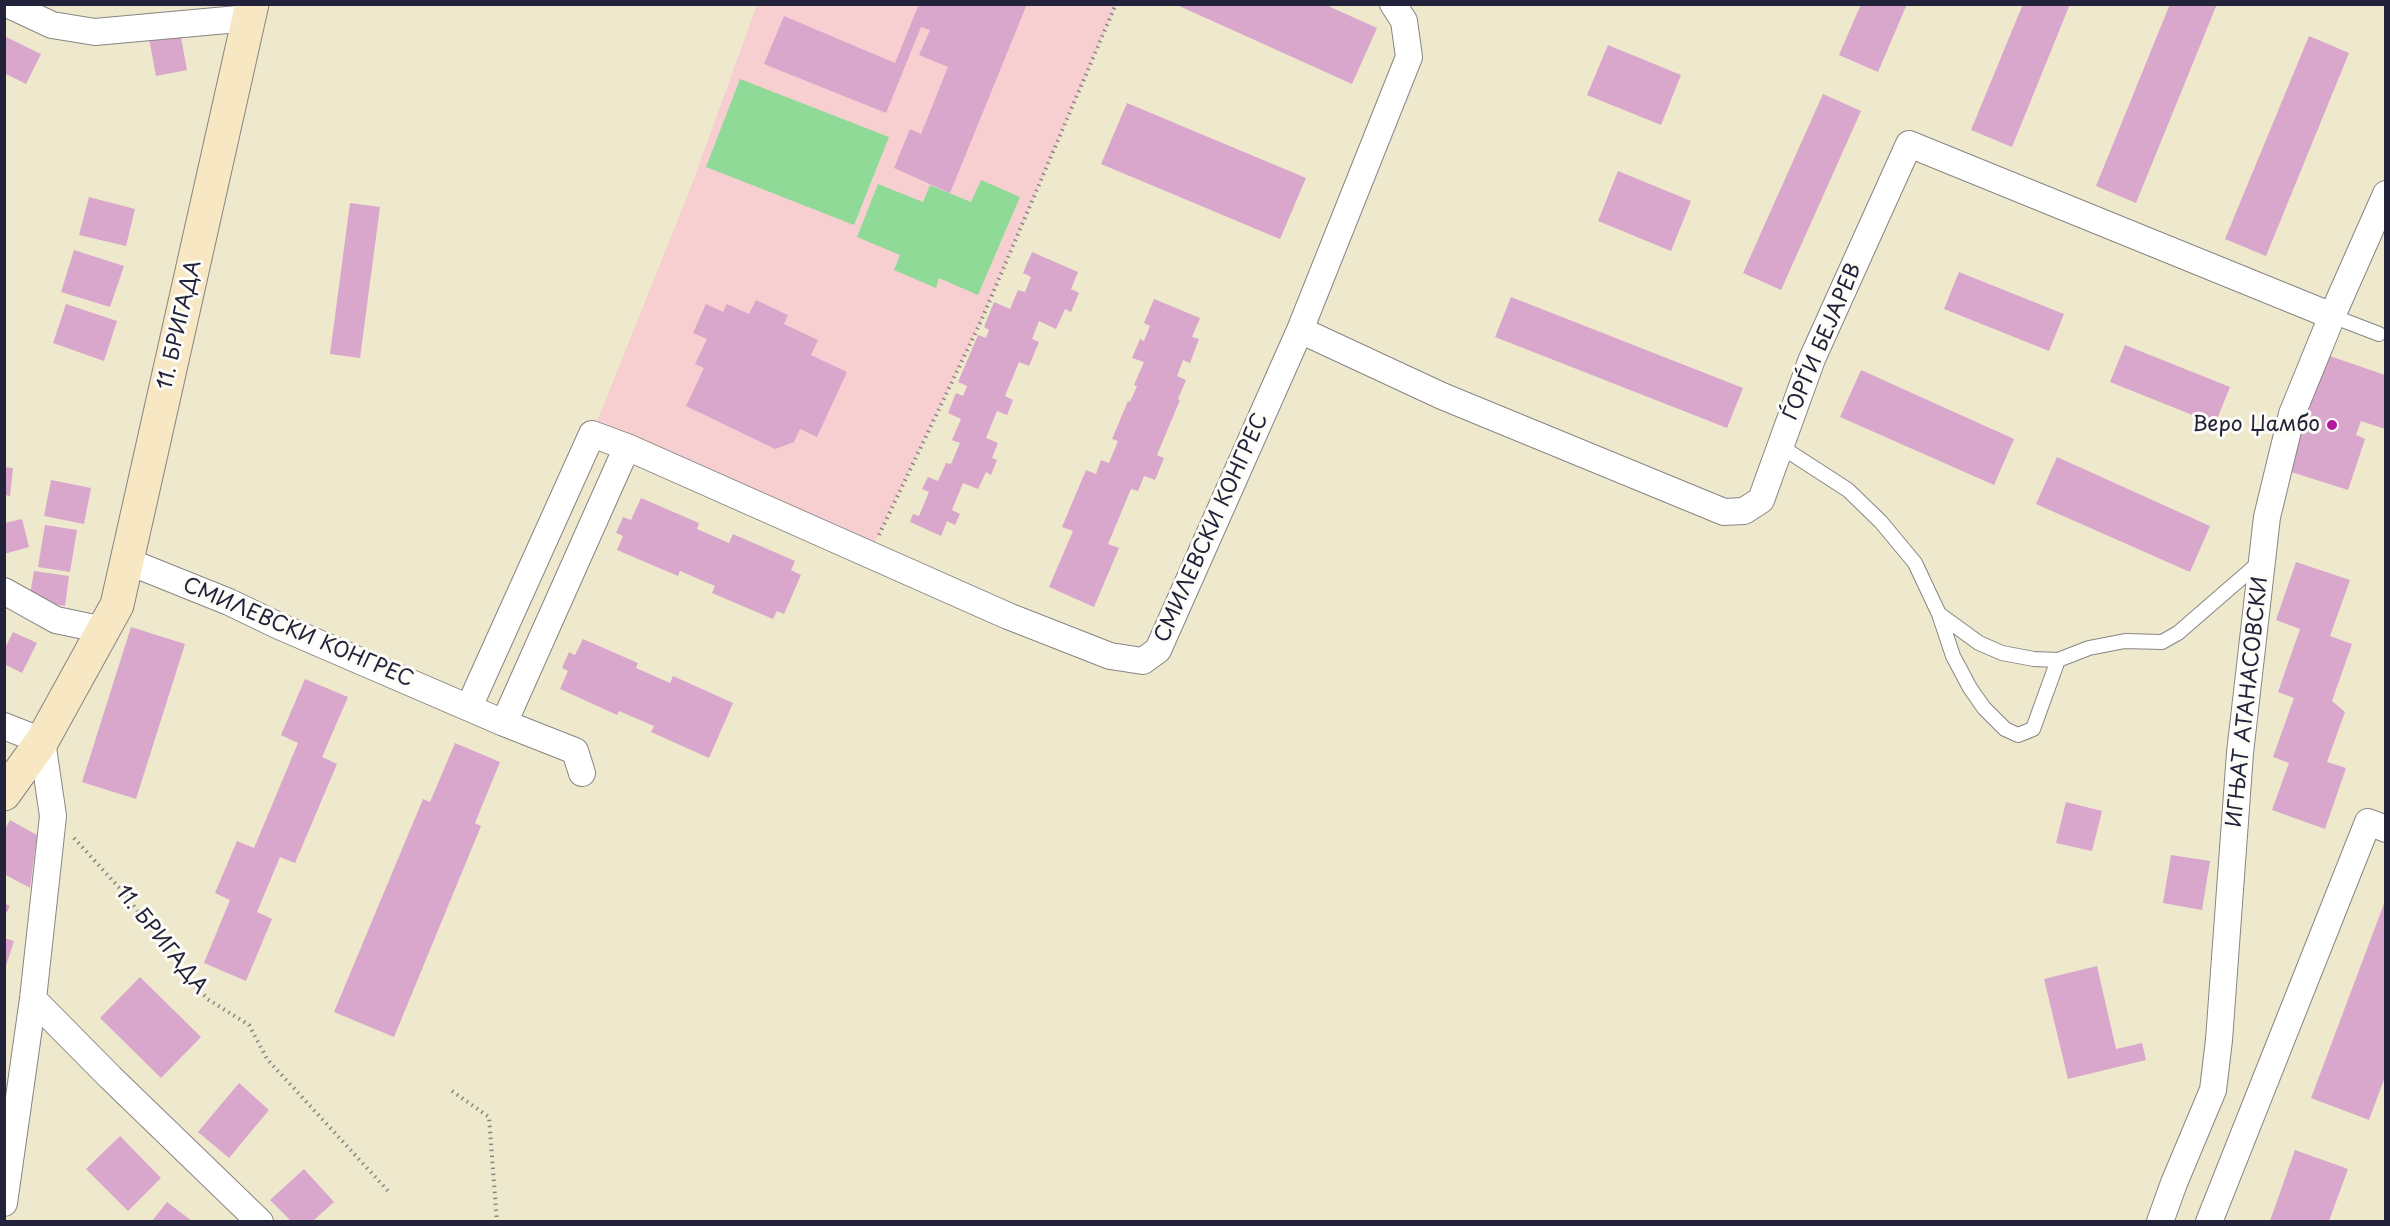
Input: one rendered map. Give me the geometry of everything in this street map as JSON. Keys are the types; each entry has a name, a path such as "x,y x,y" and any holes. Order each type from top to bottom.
{"main road":[{"name":"11. БРИГАДА","path":"8,785 42,741 117,605 251,11"}],"street":[{"name":"11. БРИГАДА","path":"7,4 52,25 95,32 251,11"},
{"name":"СМИЛЕВСКИ КОНГРЕС","path":"469,707 592,434 627,447 1008,616 1110,656 1143,661 1158,650 1300,330 1410,57 1404,21 1393,4"},
{"name":"ЃОРЃИ БЕЈАРЕВ","path":"1300,330 1442,396 1724,512 1744,512 1761,500 1812,359 1909,144 2331,316"},
{"name":"ИГЊАТ АТАНАСОВСКИ","path":"2160,1221 2213,1090 2219,1041 2240,753 2267,518 2292,414 2331,316 2385,194"},
{"path":"504,723 627,447"},
{"name":"СМИЛЕВСКИ КОНГРЕС","path":"127,561 229,602 279,626 504,723 575,751 582,773"},
{"path":"4,591 56,620 104,630"},
{"path":"4,726 42,741 53,816 33,999 4,1203"},
{"path":"2209,1221 2368,822 2385,829"},
{"path":"33,999 110,1077 260,1221"}],"lane":[{"path":"2331,316 2379,334"},
{"path":"1780,446 1848,490 1881,522 1915,563 1939,614 1953,656 1970,688 1984,708 2005,729 2018,735 2033,729 2058,660"},
{"path":"1939,614 1979,643 2002,653 2034,659 2058,660 2089,648 2125,641 2162,642 2178,633 2262,559"}],"path":[{"path":"869,555 981,321 1116,4"},
{"name":"11. БРИГАДА","path":"53,816 123,892 196,987 209,1000 249,1025 267,1059 390,1193"},
{"path":"452,1091 489,1117 497,1221"}],"shaded area":[{"path":"757,5 1116,5 981,321 869,555 592,434 689,192"}],"green space":[{"path":"740,79 889,137 854,225 706,167"},
{"path":"981,180 1020,197 978,295 939,278 936,288 894,270 900,255 857,237 878,184 923,202 930,185 971,202"}],"building":[{"path":"919,4 1027,4 950,193 894,168 910,129 921,134 948,67 919,55 930,30 921,27 886,113 764,64 784,16 895,63"},
{"path":"1861,4 1907,4 1878,72 1839,55"},
{"path":"2023,4 2070,4 2012,147 1971,130"},
{"path":"2170,4 2217,4 2136,203 2096,186"},
{"path":"1177,5 1326,5 1377,28 1352,84"},
{"path":"180,32 187,70 156,76 149,38"},
{"path":"4,36 41,54 26,84 4,73"},
{"path":"2309,36 2349,53 2266,256 2225,239"},
{"path":"1608,45 1681,75 1661,125 1587,95"},
{"path":"1823,94 1861,111 1781,290 1743,273"},
{"path":"1127,103 1306,178 1280,239 1101,164"},
{"path":"1618,171 1691,201 1671,251 1598,221"},
{"path":"89,197 135,209 126,246 79,235"},
{"path":"350,203 380,207 360,358 330,354"},
{"path":"74,250 124,266 110,307 61,292"},
{"path":"1032,252 1078,272 1071,289 1079,293 1071,312 1065,309 1056,329 1039,321 1032,339 1039,342 1029,366 1019,362 1005,396 1013,400 1007,415 997,411 986,438 998,443 992,458 997,460 991,475 986,472 978,489 963,483 952,510 960,514 955,525 947,521 941,536 910,522 913,514 919,516 929,492 922,489 928,477 938,481 946,463 951,464 960,443 952,440 961,419 948,413 956,393 963,396 967,386 958,382 978,335 986,338 989,330 984,327 994,302 1010,309 1018,290 1025,292 1031,277 1023,273"},
{"path":"1959,272 2064,314 2049,351 1944,309"},
{"path":"1511,297 1743,388 1727,428 1495,337"},
{"path":"1154,299 1200,318 1192,337 1199,339 1190,363 1183,360 1177,376 1186,380 1157,455 1164,458 1155,480 1144,476 1138,491 1131,489 1108,544 1119,548 1094,607 1049,587 1073,531 1062,527 1086,470 1096,474 1101,460 1109,463 1118,441 1112,439 1137,386 1134,385 1144,362 1132,358 1140,339 1144,341 1150,326 1144,323"},
{"path":"756,300 788,315 784,324 818,340 811,355 847,372 817,437 800,429 794,442 775,449 686,406 704,368 695,364 707,339 693,333 706,304 723,312 727,304 749,314"},
{"path":"66,304 117,321 104,361 53,343"},
{"path":"2125,345 2230,387 2215,424 2110,382"},
{"name":"Веро Џамбо","path":"2327,355 2385,375 2385,429 2361,421 2356,435 2365,439 2348,490 2288,471"},
{"path":"1861,370 2014,439 1994,485 1840,417"},
{"path":"2057,457 2210,526 2190,572 2036,504"},
{"path":"4,467 13,468 10,496 4,495"},
{"path":"51,480 91,488 84,524 44,516"},
{"path":"641,498 699,523 697,529 729,543 733,534 795,561 791,570 801,575 784,614 777,611 773,619 712,593 715,586 680,571 678,576 617,550 623,536 616,533 623,517 631,520"},
{"path":"22,519 29,547 4,554 4,523"},
{"path":"45,525 77,530 70,572 38,567"},
{"path":"2296,562 2350,580 2330,636 2352,644 2332,701 2345,712 2327,762 2346,768 2325,829 2272,810 2289,763 2273,757 2294,698 2278,692 2300,629 2276,620"},
{"path":"34,571 69,576 65,606 29,600"},
{"path":"131,627 185,644 136,799 82,782"},
{"path":"13,632 37,643 22,673 4,664 4,650"},
{"path":"583,639 638,663 636,668 670,683 673,676 733,703 709,758 651,732 654,726 619,711 617,715 560,689 568,671 562,668 569,652 575,655"},
{"path":"305,679 348,697 322,757 337,764 295,863 280,857 257,912 272,919 246,981 204,963 230,900 215,893 237,841 254,848 298,743 281,735"},
{"path":"455,743 500,762 475,823 481,826 394,1037 334,1012 423,799 430,802"},
{"path":"2066,802 2102,811 2092,851 2056,843"},
{"path":"10,820 37,835 30,888 4,874 4,831"},
{"path":"2171,855 2210,861 2202,910 2163,903"},
{"path":"2385,901 2385,1077 2369,1120 2311,1098"},
{"path":"4,903 10,906 4,917"},
{"path":"4,938 14,941 6,966 4,965"},
{"path":"2097,966 2116,1049 2142,1043 2146,1060 2068,1079 2044,979"},
{"path":"140,977 201,1037 161,1078 100,1018"},
{"path":"239,1083 269,1110 229,1158 198,1132"},
{"path":"120,1136 161,1178 128,1211 86,1169"},
{"path":"2295,1150 2348,1169 2329,1221 2270,1221"},
{"path":"304,1169 334,1202 313,1221 291,1221 270,1200"},
{"path":"167,1202 192,1221 152,1221"}],"place":[{"name":"Веро Џамбо","path":"2332,425"}]}
